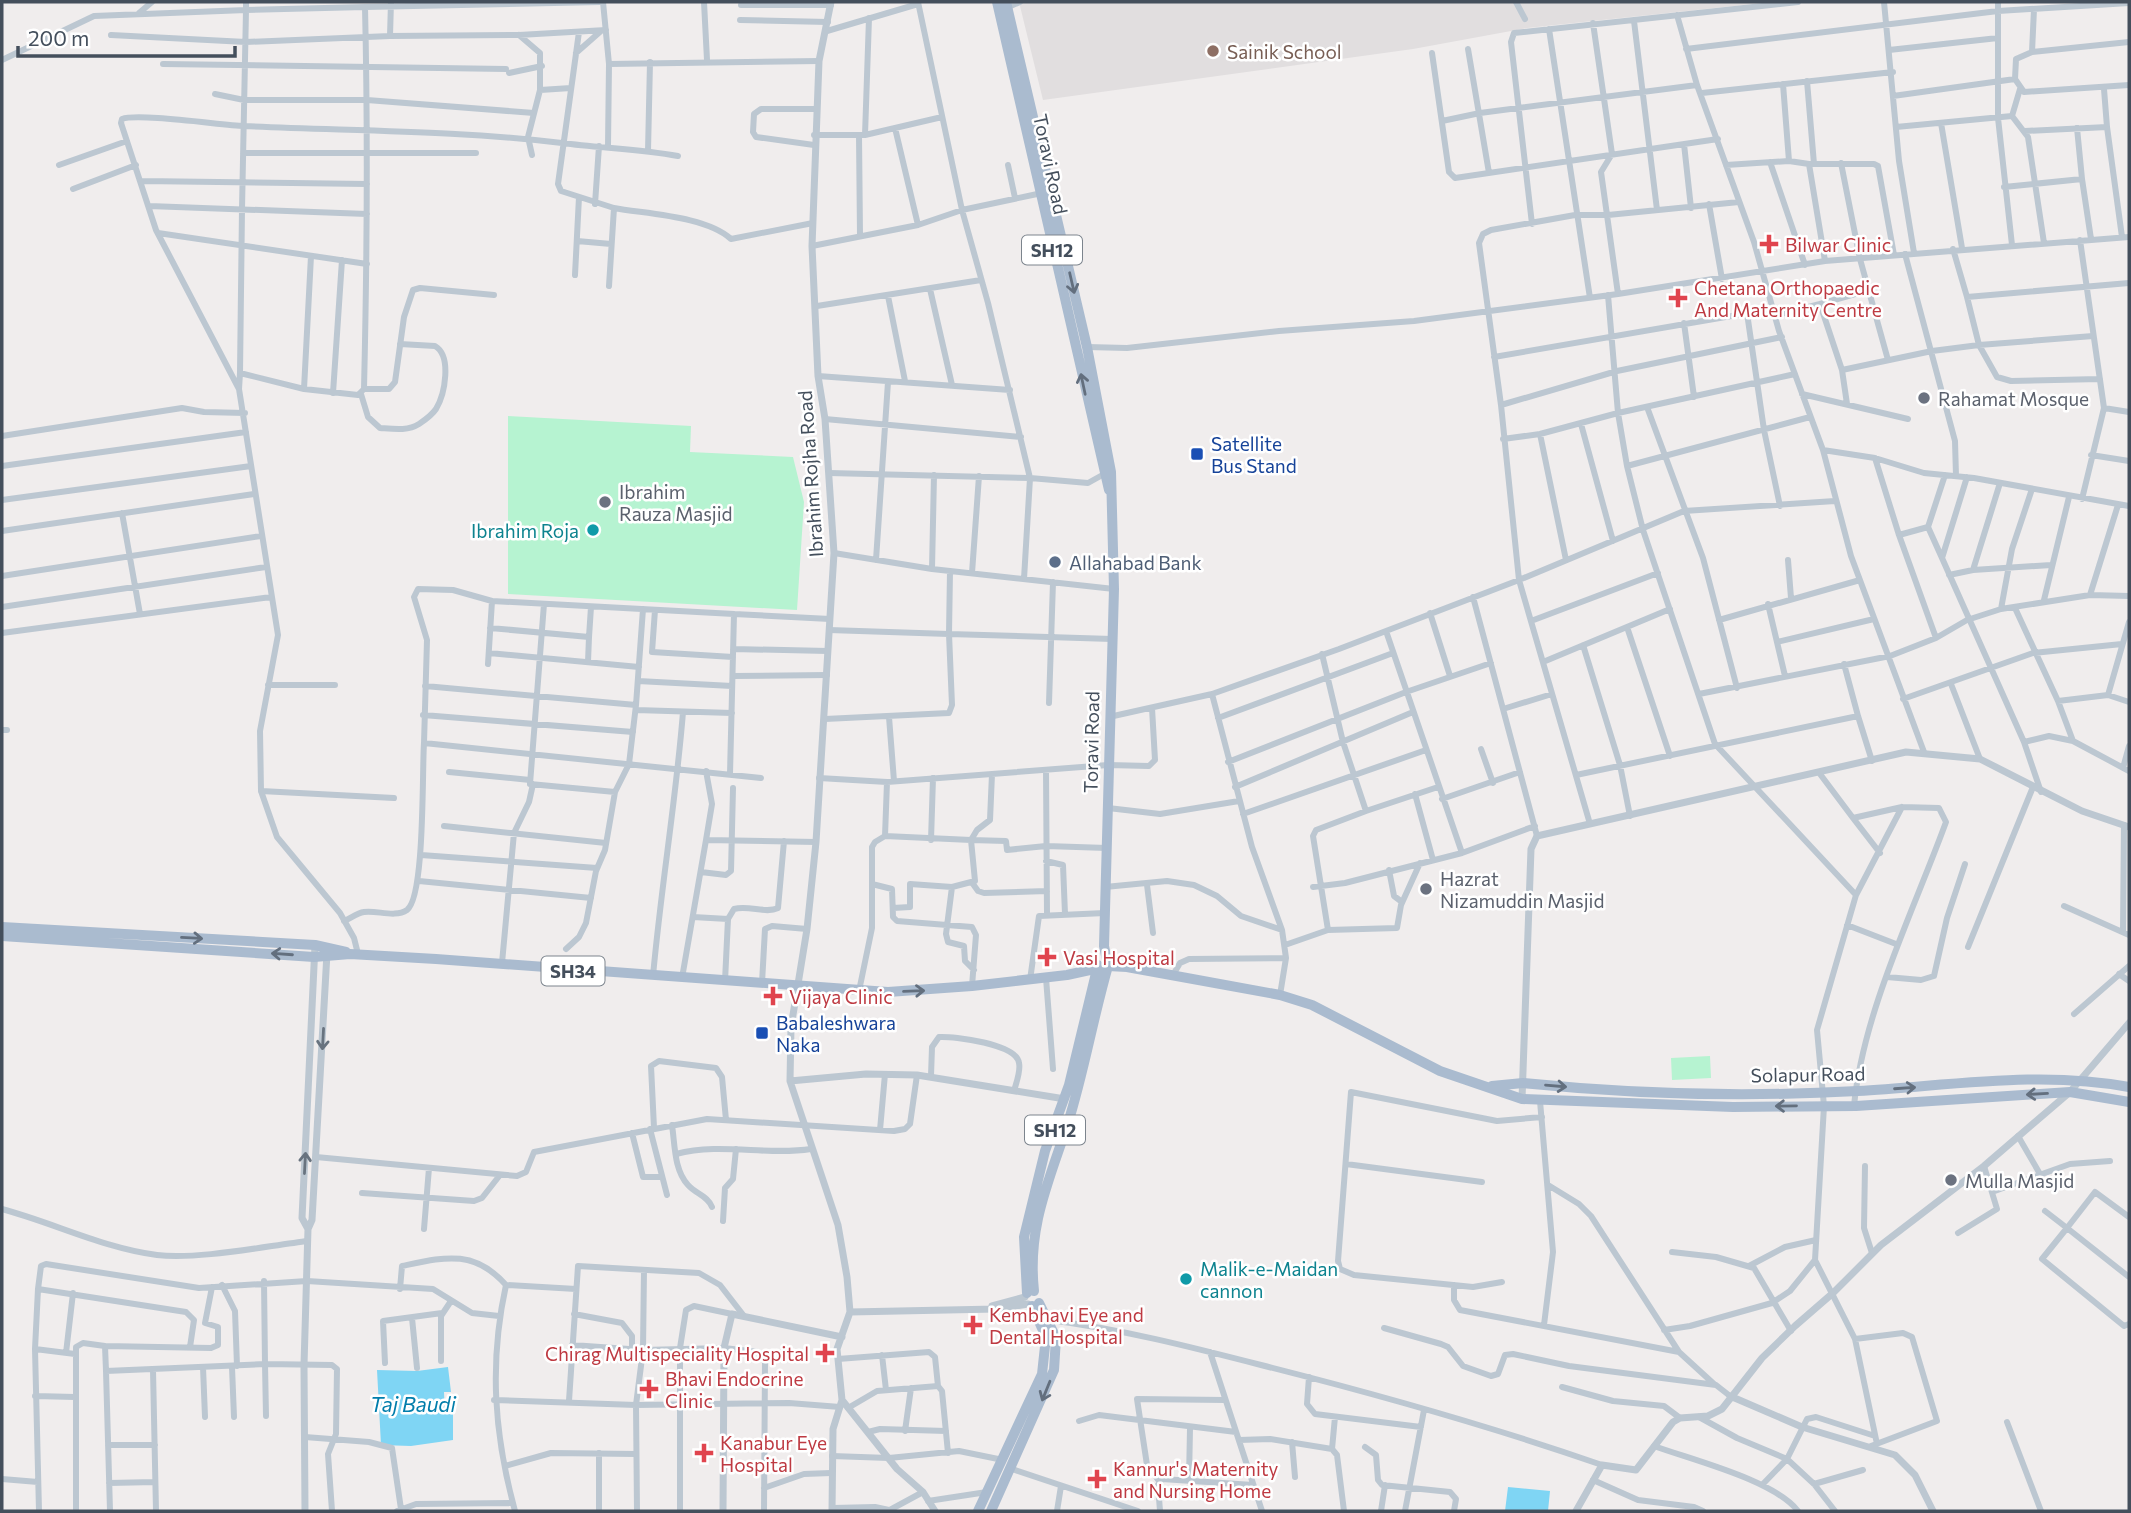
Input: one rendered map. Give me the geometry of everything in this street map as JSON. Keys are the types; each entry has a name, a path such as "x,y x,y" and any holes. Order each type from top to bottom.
{"main road":[{"name":"Toravi Road","path":"1003,6 1112,497 1114,589 1102,967"},
{"name":"Toravi Road","path":"1045,193 1087,347 1107,473"},
{"name":"SH34","path":"2,927 314,957 328,951"},
{"name":"SH34","path":"2,936 315,945 328,951 354,954 859,991 920,991 972,986 1046,978 1102,967"},
{"name":"Solapur Road","path":"1102,967 1173,975 1280,995 1312,1006 1440,1072 1522,1099 1566,1103 1854,1106 2070,1093 2129,1101"},
{"name":"SH12","path":"978,1511 1025,1413 1046,1358 1046,1337 1031,1299 1024,1237 1045,1151 1065,1099 1102,967"},
{"name":"SH12","path":"991,1511 1055,1370 1056,1338 1049,1320 1031,1299 1031,1259 1048,1173 1071,1112 1102,967"},
{"name":"Solapur Road","path":"1488,1087 1523,1083 1734,1092 1856,1091 2081,1079 2129,1087"}],"street":[{"path":"139,13 152,2"},
{"path":"239,389 246,2"},
{"path":"2,60 81,20 109,14 391,4 549,5 602,2 603,30 609,64 608,146"},
{"path":"704,2 707,60"},
{"path":"1003,6 1020,2"},
{"path":"1516,2 1525,19"},
{"path":"1532,224 1517,110 1512,38 1514,33 1798,2"},
{"path":"1884,2 1893,72 1896,127 1914,253"},
{"path":"1998,2 1998,118 2012,245"},
{"path":"741,5 831,3"},
{"name":"Ibrahim Rojha Road","path":"831,3 819,61 814,135 812,246 817,306 818,376 825,419 834,553 816,842 807,929 791,1027 790,1081 802,1124 838,1225 850,1312"},
{"path":"740,20 827,26 869,18 918,3 962,211 1010,390 1030,478 1024,579"},
{"path":"390,36 391,4"},
{"path":"1686,49 1998,11 2129,4"},
{"path":"365,7 368,214 363,392 368,417 380,428 405,429 417,425 434,413 439,402 445,365 443,354 435,345 400,344"},
{"path":"2032,52 2035,9"},
{"path":"1677,15 1698,85 1754,242 1773,313 1823,450 1835,501 1860,580 1891,656 1903,699 1924,752"},
{"path":"860,236 862,135 869,18"},
{"path":"1634,21 1657,210"},
{"path":"1593,23 1612,154 1601,172 1618,294"},
{"path":"1549,29 1570,162 1575,215 1590,298"},
{"path":"111,34 246,42 390,36 519,35 603,30"},
{"path":"576,54 603,30"},
{"path":"579,32 562,143 559,188 596,204 716,228 731,239 813,223"},
{"path":"519,35 540,53 542,66 540,90 528,137 532,155"},
{"path":"1889,50 1998,38"},
{"path":"2129,42 2032,52 2016,59 2015,79 2024,92 2104,89 2129,85"},
{"path":"1468,49 1489,173"},
{"path":"1432,53 1451,176 1455,178 1718,139"},
{"path":"609,64 707,60 819,61"},
{"path":"648,151 650,62"},
{"path":"163,64 366,66 508,71 542,66"},
{"path":"1702,93 1893,72"},
{"path":"1893,96 2015,79"},
{"path":"1807,81 1812,164 1825,261"},
{"path":"1783,84 1788,161"},
{"path":"1442,121 1480,113 1698,85"},
{"path":"540,90 570,88"},
{"path":"2012,116 2020,89"},
{"path":"1087,347 1127,348 1488,311 1722,279 1825,261 2126,237 2107,127 2104,89"},
{"path":"215,94 244,100 367,100 534,113"},
{"path":"814,145 756,137 753,121 754,114 761,108 816,109"},
{"path":"1896,127 2012,116"},
{"path":"2012,116 2025,131 2044,243"},
{"path":"354,954 344,921 277,837 261,791 260,731 278,635 254,494 245,413 239,389 158,233 121,123 126,117 244,126 528,137 678,156"},
{"path":"814,135 862,135 942,117"},
{"path":"1941,123 1962,248"},
{"path":"2025,131 2107,127"},
{"path":"895,128 918,225"},
{"path":"2077,128 2091,239"},
{"path":"59,165 127,141"},
{"path":"1684,144 1691,208"},
{"path":"596,204 599,146"},
{"path":"243,153 476,153"},
{"path":"1726,165 1788,161 1878,166 1894,255"},
{"path":"1770,162 1805,265"},
{"path":"1841,163 1860,259 1888,360"},
{"path":"73,189 136,165"},
{"path":"1008,165 1015,198"},
{"path":"2004,187 2082,179"},
{"path":"142,181 368,184"},
{"path":"812,246 918,225 962,211 1045,193"},
{"path":"575,275 579,197"},
{"path":"1590,824 1519,580 1501,405 1479,243 1483,234 1575,215 1608,215 1739,202"},
{"path":"1709,204 1722,279"},
{"path":"149,206 368,214"},
{"path":"609,286 614,208"},
{"path":"158,233 242,243 367,264"},
{"path":"577,240 611,244"},
{"path":"2080,240 2104,408 2082,499"},
{"path":"1953,249 1979,345 1997,377 2011,381 2100,379"},
{"path":"1905,254 1955,441 1956,476"},
{"path":"304,389 311,256"},
{"path":"333,393 342,260"},
{"path":"817,306 981,280"},
{"path":"1967,297 2129,283"},
{"path":"240,373 304,389 333,393 390,389 395,382 408,299 413,290 420,288 494,295"},
{"path":"930,289 952,385"},
{"path":"1494,357 1747,313 1773,313 1869,290"},
{"path":"1608,295 1617,371 1618,413 1627,466 1643,530 1715,744 1856,895"},
{"path":"888,296 905,381"},
{"path":"1819,304 1842,370 1847,404"},
{"path":"1747,313 1764,430 1780,506"},
{"path":"1685,323 1694,397"},
{"path":"1842,370 1931,351 2093,336"},
{"path":"1501,405 1617,371 1782,337"},
{"path":"1503,439 1540,434 1618,413 1796,374"},
{"path":"818,376 1010,390"},
{"path":"305,379 321,391"},
{"path":"876,560 888,382"},
{"path":"1802,394 1908,419"},
{"path":"1647,407 1703,558 1737,688"},
{"path":"2,436 181,408 204,412 245,413"},
{"path":"2104,408 2129,412"},
{"path":"1627,466 1810,417"},
{"path":"825,419 1021,437"},
{"path":"1581,424 1614,541"},
{"path":"2,467 247,432"},
{"path":"1540,434 1566,560"},
{"path":"1823,450 1875,458 1924,473 1967,477 2129,506"},
{"path":"2091,455 2129,461"},
{"path":"1875,458 1936,638"},
{"path":"2,500 251,466"},
{"path":"829,473 1030,478 1088,483 1107,473"},
{"path":"932,569 934,475"},
{"path":"1945,475 1928,527 1967,620 2024,742 2037,790 1968,947"},
{"path":"972,573 979,477"},
{"path":"1942,558 1967,477"},
{"path":"1973,570 2000,483"},
{"path":"2001,609 2008,570 2032,489"},
{"path":"2,531 254,494"},
{"path":"2044,600 2070,497"},
{"path":"1109,717 1212,694 1519,580 1684,511 1835,501"},
{"path":"2090,595 2118,505"},
{"path":"121,513 140,614"},
{"path":"1899,535 1928,527"},
{"path":"2,576 261,536"},
{"path":"834,553 932,569 1114,589"},
{"path":"1788,560 1791,598"},
{"path":"1949,575 1973,570 2008,570 2051,565"},
{"path":"2,607 266,567"},
{"path":"825,719 945,714 951,710 950,571"},
{"path":"1531,621 1658,573"},
{"path":"1719,620 1860,580"},
{"path":"1049,703 1053,582"},
{"path":"344,921 360,912 399,913 407,910 412,905 419,881 427,635 415,593 423,587 453,590 492,601 830,620"},
{"path":"1699,694 1891,656 1936,638 1967,620 2001,609 2044,600 2090,595 2129,596"},
{"path":"2,633 271,597"},
{"path":"1474,597 1536,836 1531,849 1522,1099"},
{"path":"488,664 492,601"},
{"path":"502,963 514,833 529,802 544,604"},
{"path":"1768,604 1785,676"},
{"path":"587,662 592,607"},
{"path":"2015,608 2033,653 2058,701 2073,741"},
{"path":"566,949 583,932 597,868 606,843 615,792 629,764 643,609"},
{"path":"655,610 652,652 828,651"},
{"path":"1543,662 1670,610"},
{"path":"730,774 734,614"},
{"path":"1430,614 1450,676"},
{"path":"1777,642 1874,619"},
{"path":"2108,695 2129,622"},
{"path":"1627,627 1670,756"},
{"path":"491,628 589,637"},
{"path":"830,630 1112,639"},
{"path":"1386,631 1462,853"},
{"path":"1903,699 2033,653 2122,644"},
{"path":"1583,645 1620,765 1630,816"},
{"path":"489,653 639,667"},
{"path":"1218,718 1393,653"},
{"path":"1322,654 1343,742 1366,811"},
{"path":"1228,762 1406,692 1491,663"},
{"path":"1844,664 1872,761"},
{"path":"733,676 827,675"},
{"path":"638,681 732,686"},
{"path":"1951,684 1980,759"},
{"path":"268,685 335,685"},
{"path":"425,686 683,712 732,713"},
{"path":"1212,694 1242,814 1282,930 1286,958 1280,995"},
{"path":"1503,709 1552,694"},
{"path":"2058,701 2108,695 2129,702"},
{"path":"819,778 891,782 1108,765 1154,764 1152,708"},
{"path":"653,976 662,876 678,768 683,712"},
{"path":"1235,786 1413,712"},
{"path":"423,715 633,732"},
{"path":"885,836 891,782 888,716"},
{"path":"1576,775 1858,716"},
{"path":"2024,742 2049,736 2073,741 2126,769 2129,746"},
{"path":"424,743 761,778"},
{"path":"1481,749 1493,783"},
{"path":"1242,814 1426,750"},
{"path":"1536,836 1872,761 1924,752 1980,759 2008,771 2037,790 2126,826 2126,933 2064,906"},
{"path":"1046,770 1047,914"},
{"path":"682,978 712,804 706,771"},
{"path":"449,772 615,792"},
{"path":"1442,799 1520,772"},
{"path":"992,774 990,820 977,830 971,841 973,884 978,891 984,893 1046,891"},
{"path":"1820,774 1880,853"},
{"path":"931,840 933,778"},
{"path":"1328,930 1324,886 1314,840 1316,830 1438,787"},
{"path":"701,872 729,874 733,840 733,788"},
{"path":"261,791 394,798"},
{"path":"1415,794 1433,860"},
{"path":"1108,808 1160,814 1239,801"},
{"path":"1853,818 1902,807 1939,808 1946,821 1913,914 1896,944 1854,1106"},
{"path":"1874,1445 1875,1436 1856,1339 1815,1260 1824,1106 1817,1053 1817,1030 1856,895 1902,807"},
{"path":"444,826 606,843"},
{"path":"1313,887 1462,853 1535,826"},
{"path":"859,991 872,928 872,847 885,836 1006,841 1007,850 1046,846 1107,848"},
{"path":"706,840 816,842"},
{"path":"725,981 728,919 734,909 743,907 770,911 778,908 784,841"},
{"path":"421,855 597,868"},
{"path":"1046,861 1063,865 1065,914"},
{"path":"1285,945 1328,930 1394,930 1398,925 1402,902 1420,863"},
{"path":"1887,977 1921,980 1934,976 1947,918 1965,864"},
{"path":"1389,870 1394,897 1402,902"},
{"path":"419,881 591,898"},
{"path":"1105,887 1167,881 1194,885 1217,896 1241,916 1282,930"},
{"path":"872,884 892,889 897,921 972,927 976,935 972,986"},
{"path":"893,908 910,907 910,884 952,887 973,884"},
{"path":"1147,885 1153,933"},
{"path":"952,887 946,939 964,946 965,961 974,970"},
{"path":"1030,980 1036,919 1047,914 1105,913"},
{"path":"693,917 728,919"},
{"path":"1846,925 1896,944"},
{"path":"762,983 765,929 772,926 807,929"},
{"path":"308,1229 302,1218 315,945"},
{"path":"305,1511 304,1365 308,1229 312,1220 328,951"},
{"path":"1173,975 1180,963 1189,959 1286,958"},
{"path":"2074,1014 2129,966"},
{"path":"2119,974 2129,981"},
{"path":"1046,978 1053,1069"},
{"path":"1562,1387 1614,1401 1664,1406 1680,1418 1715,1413 1762,1358 1872,1254 1984,1166 2070,1093 2129,1023"},
{"path":"931,1076 935,1039 958,1039 1002,1048 1017,1058 1020,1064 1014,1091"},
{"path":"667,1195 652,1128 651,1066 659,1061 716,1068 722,1077 726,1120"},
{"path":"790,1081 885,1074 917,1075 1065,1099"},
{"path":"880,1130 885,1074"},
{"path":"316,1157 523,1175 534,1152 672,1125 726,1120 880,1130 905,1129 910,1124 917,1075"},
{"path":"1502,1282 1473,1287 1354,1275 1340,1269 1338,1261 1351,1092 1497,1121 1542,1116"},
{"path":"1539,1101 1553,1252 1544,1325"},
{"path":"672,1125 681,1175 686,1183 710,1201 712,1207"},
{"path":"632,1133 643,1177 662,1177"},
{"path":"2018,1136 2039,1174"},
{"path":"676,1154 736,1149 778,1152 811,1149"},
{"path":"723,1221 725,1188 733,1179 736,1149"},
{"path":"1992,1192 2070,1164 2110,1161"},
{"path":"1346,1164 1482,1182"},
{"path":"1865,1166 1864,1228 1872,1254"},
{"path":"1958,1233 1997,1209 1984,1166"},
{"path":"424,1229 429,1168"},
{"path":"362,1193 479,1199 500,1175"},
{"path":"1548,1185 1578,1204 1591,1216 1679,1352 1716,1385 1730,1396 1802,1427 1874,1445 1895,1455 1906,1463 1933,1511"},
{"path":"2129,1217 2095,1192 2042,1259 2124,1326 2129,1324"},
{"path":"2,1209 45,1221 82,1237 159,1255 308,1241"},
{"path":"2045,1212 2129,1277"},
{"path":"1749,1266 1785,1247 1816,1240"},
{"path":"1672,1252 1716,1257 1749,1266 1757,1271 1772,1303 1791,1331"},
{"path":"400,1289 402,1266 466,1258 488,1266 506,1284 576,1289"},
{"path":"1664,1330 1690,1326 1772,1303 1790,1291 1815,1260"},
{"path":"39,1511 35,1349 38,1289 43,1264 150,1282 212,1287 307,1281 433,1289 476,1315 499,1316"},
{"path":"569,1401 577,1270 582,1264 692,1271 708,1275 744,1317"},
{"path":"637,1511 636,1405 643,1350 644,1270"},
{"path":"264,1282 265,1416"},
{"path":"506,1284 499,1316 494,1400 514,1511"},
{"path":"222,1285 235,1311 234,1417"},
{"path":"1454,1285 1454,1300 1460,1310 1679,1352"},
{"path":"76,1511 76,1347 83,1343 106,1346 218,1345 218,1326 205,1323 212,1287"},
{"path":"38,1289 186,1312 193,1316 207,1312"},
{"path":"66,1353 73,1293"},
{"path":"923,1492 889,1511 875,1507 833,1510 833,1429 844,1405 838,1359 850,1312 988,1308 1031,1299"},
{"path":"441,1361 442,1313 451,1301"},
{"path":"680,1511 680,1348 687,1307 842,1337"},
{"path":"385,1363 383,1321 442,1313"},
{"path":"574,1314 622,1323 632,1336 632,1349"},
{"path":"723,1511 724,1348 732,1314"},
{"path":"190,1347 193,1316"},
{"path":"412,1318 416,1368"},
{"path":"1049,1320 1210,1352 1309,1377 1501,1431 1602,1465 1636,1469 1680,1418"},
{"path":"1384,1328 1448,1347 1463,1366 1491,1376 1498,1374 1505,1355 1513,1354 1569,1366 1716,1385"},
{"path":"1856,1339 1903,1333 1912,1338 1937,1421 1874,1445"},
{"path":"572,1345 643,1350 724,1348 752,1350 763,1356 764,1511"},
{"path":"106,1346 110,1511"},
{"path":"35,1349 75,1354"},
{"path":"838,1359 929,1352 935,1357 938,1387 942,1391 948,1453"},
{"path":"1210,1352 1262,1511"},
{"path":"881,1355 886,1390"},
{"path":"106,1371 265,1364 332,1365 337,1369 336,1434 328,1454 332,1511"},
{"path":"203,1367 205,1417"},
{"path":"153,1370 156,1511"},
{"path":"1309,1377 1310,1410 1315,1414 1421,1427"},
{"path":"494,1400 636,1405 844,1405 886,1390 938,1387"},
{"path":"905,1431 911,1388"},
{"path":"35,1396 75,1396"},
{"path":"1160,1511 1159,1481 1147,1465 1137,1399 1225,1400"},
{"path":"844,1405 889,1458 923,1492 935,1511"},
{"path":"1405,1511 1424,1410"},
{"path":"1079,1420 1099,1415 1332,1449 1337,1455 1345,1511"},
{"path":"1698,1417 1737,1438 1787,1459 1814,1484 1835,1511"},
{"path":"1762,1485 1787,1459 1807,1419 1816,1417 1875,1436"},
{"path":"1332,1449 1335,1418"},
{"path":"2007,1422 2041,1511"},
{"path":"1189,1480 1190,1428"},
{"path":"868,1432 880,1429 946,1431"},
{"path":"304,1437 369,1442 392,1448 399,1510 416,1504 512,1503"},
{"path":"1292,1442 1296,1477"},
{"path":"108,1446 155,1445"},
{"path":"1654,1446 1762,1485 1781,1494 1798,1511"},
{"path":"1365,1447 1376,1455 1378,1480 1385,1485 1454,1494 1454,1511"},
{"path":"832,1456 889,1458 967,1452 1001,1460 1060,1486 1138,1511"},
{"path":"505,1466 551,1453 636,1454"},
{"path":"599,1453 599,1511"},
{"path":"1576,1511 1602,1465"},
{"path":"1814,1484 1863,1470"},
{"path":"764,1488 804,1474 831,1473"},
{"path":"2,1479 38,1482"},
{"path":"1159,1481 1189,1480 1254,1485"},
{"path":"1593,1480 1629,1498 1678,1504 1703,1511"},
{"path":"109,1483 155,1482"},
{"path":"1381,1511 1385,1485"},
{"path":"1057,1511 1060,1486"},
{"path":"928,1501 987,1492"},
{"path":"1645,1502 1647,1511"}],"shaded area":[{"name":"Sainik School","path":"1019,2 1771,2 1527,28 1413,49 1043,100"}],"green space":[{"path":"508,416 691,426 690,452 793,457 804,502 797,610 508,594"},
{"path":"1710,1056 1711,1078 1672,1080 1671,1058"}],"water":[{"name":"Taj Baudi","path":"448,1367 451,1392 444,1392 445,1414 453,1414 453,1440 411,1446 381,1445 377,1370 417,1371"},
{"path":"1508,1487 1550,1491 1548,1511 1505,1511"}],"place":[{"name":"Sainik School","path":"1213,51"},
{"name":"Bilwar Clinic","path":"1769,244"},
{"name":"Chetana Orthopaedic And Maternity Centre","path":"1678,298"},
{"name":"Rahamat Mosque","path":"1924,398"},
{"name":"Satellite Bus Stand","path":"1197,454"},
{"name":"Ibrahim Rauza Masjid","path":"605,502"},
{"name":"Ibrahim Roja","path":"593,530"},
{"name":"Allahabad Bank","path":"1055,562"},
{"name":"Hazrat Nizamuddin Masjid","path":"1426,889"},
{"name":"Vasi Hospital","path":"1047,957"},
{"name":"Vijaya Clinic","path":"773,996"},
{"name":"Babaleshwara Naka","path":"762,1033"},
{"name":"Mulla Masjid","path":"1951,1180"},
{"name":"Malik-e-Maidan cannon","path":"1186,1279"},
{"name":"Kembhavi Eye and Dental Hospital","path":"973,1325"},
{"name":"Chirag Multispeciality Hospital","path":"825,1353"},
{"name":"Bhavi Endocrine Clinic","path":"649,1389"},
{"name":"Kanabur Eye Hospital","path":"704,1453"},
{"name":"Kannur's Maternity and Nursing Home","path":"1097,1479"}]}
